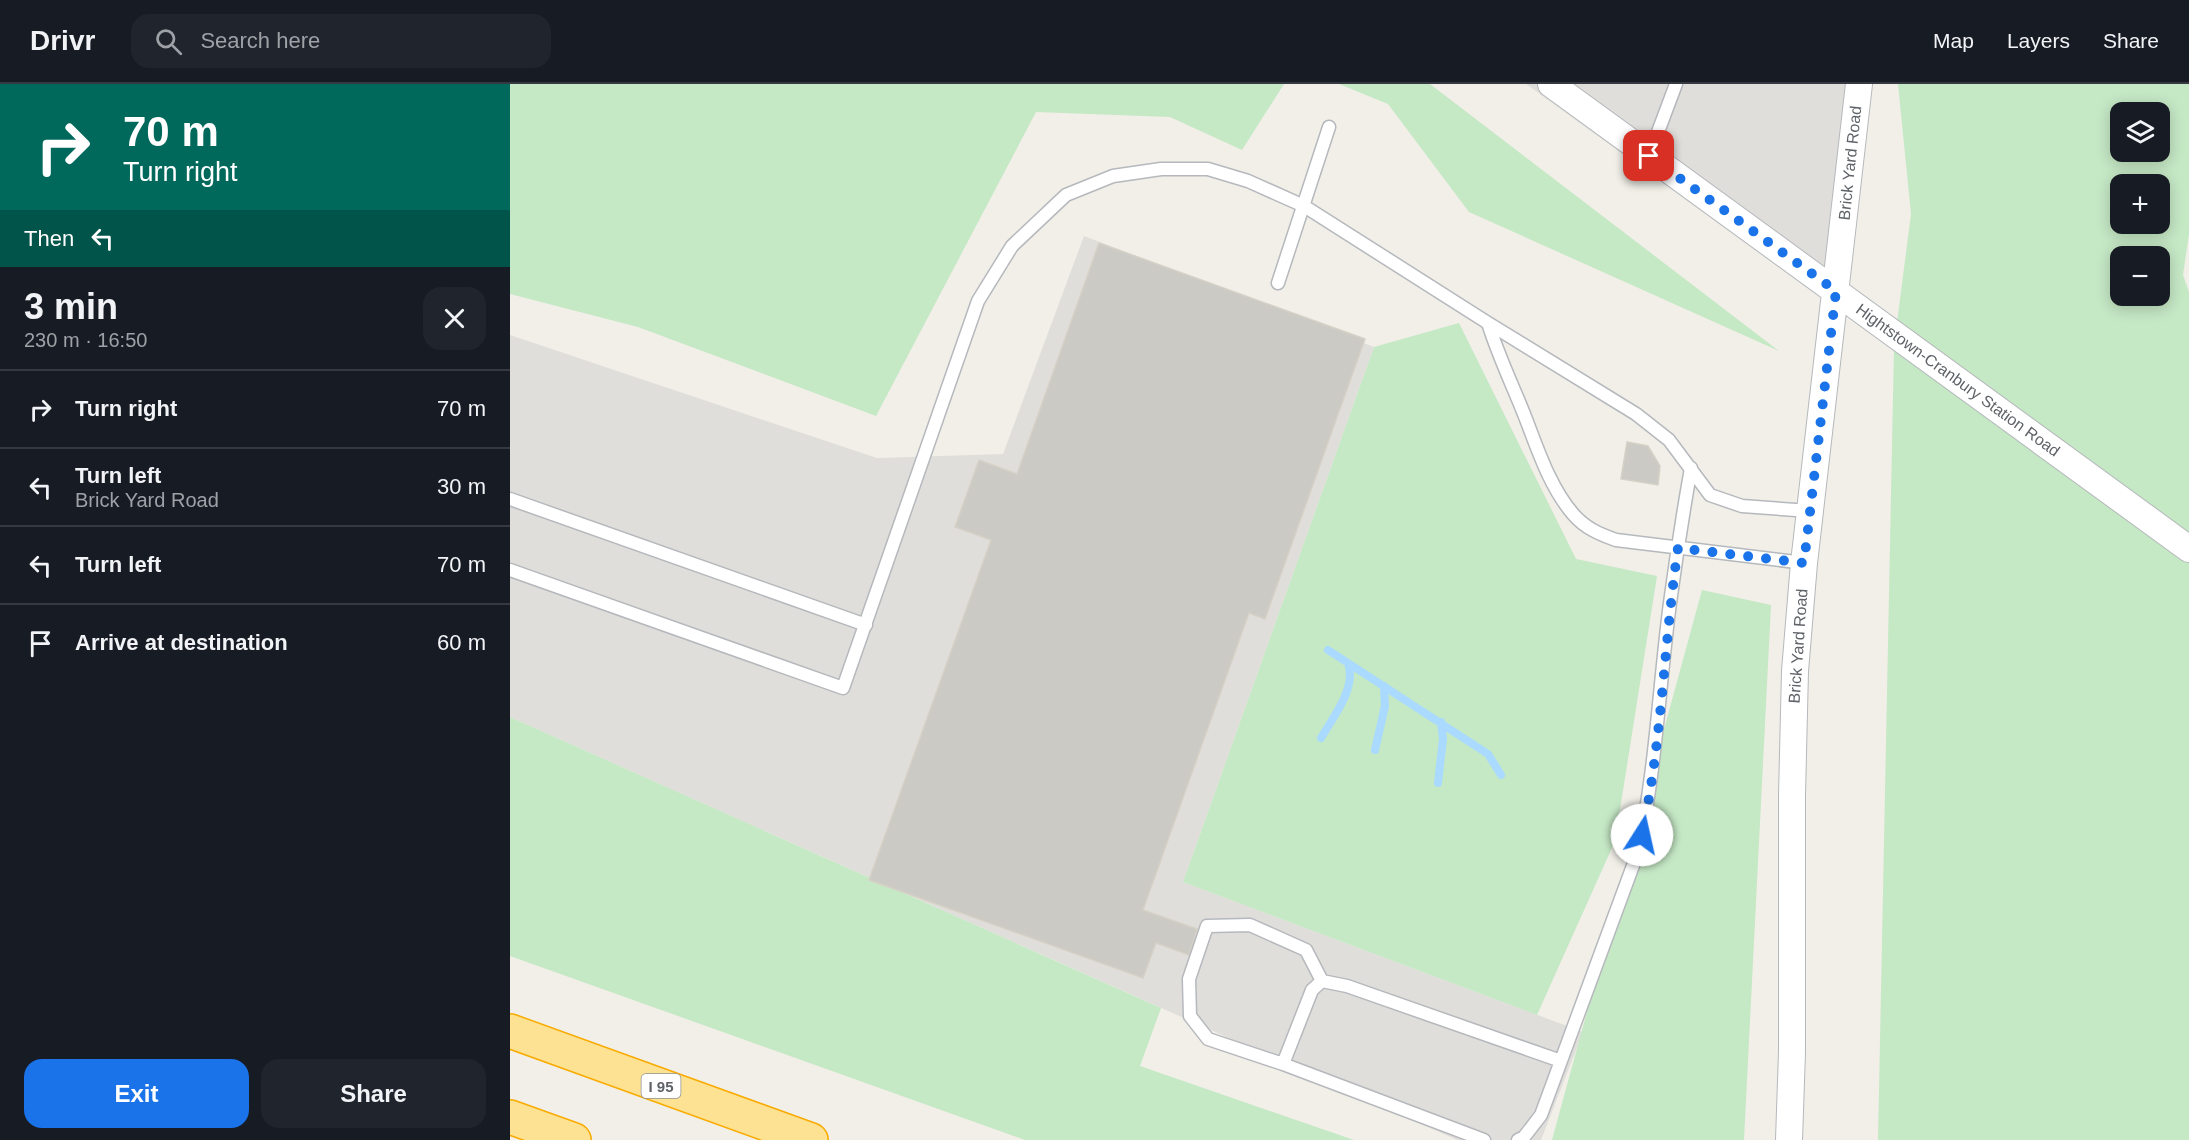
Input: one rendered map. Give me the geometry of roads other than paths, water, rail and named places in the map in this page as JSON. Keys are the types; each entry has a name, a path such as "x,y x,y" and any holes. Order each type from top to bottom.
{"highway":[{"name":"I 95","path":"510,1031 811,1140"},
{"path":"510,1117 574,1140"}],"street":[{"name":"Hightstown-Cranbury Station Road","path":"1551,84 2189,549"},
{"name":"Brick Yard Road","path":"1789,1140 1792,1052 1794,701 1804,563 1859,84"}],"lane":[{"path":"1649,156 1676,84"},
{"path":"1278,283 1329,128"},
{"path":"510,570 843,688 978,301 1012,246 1066,195 1113,176 1161,169 1208,169 1248,181 1304,206 1488,324 1636,414 1669,440 1710,495 1742,506 1810,511"},
{"path":"1488,324 1507,375 1556,488 1573,514 1597,534 1616,540 1804,563"},
{"path":"1518,1140 1524,1137 1541,1115 1638,852 1646,818 1670,604 1691,468"},
{"path":"510,499 866,625"},
{"path":"1322,981 1306,950 1250,925 1207,926 1189,979 1190,1016 1208,1039 1283,1064 1484,1140"},
{"path":"1322,981 1347,986 1561,1061"},
{"path":"1283,1064 1311,990 1322,981"}],"waterway":[{"path":"1328,650 1488,754 1501,775"},
{"path":"1321,738 1347,692 1350,673 1348,663"},
{"path":"1375,750 1385,706 1384,686"},
{"path":"1438,783 1443,739 1441,722"}]}
